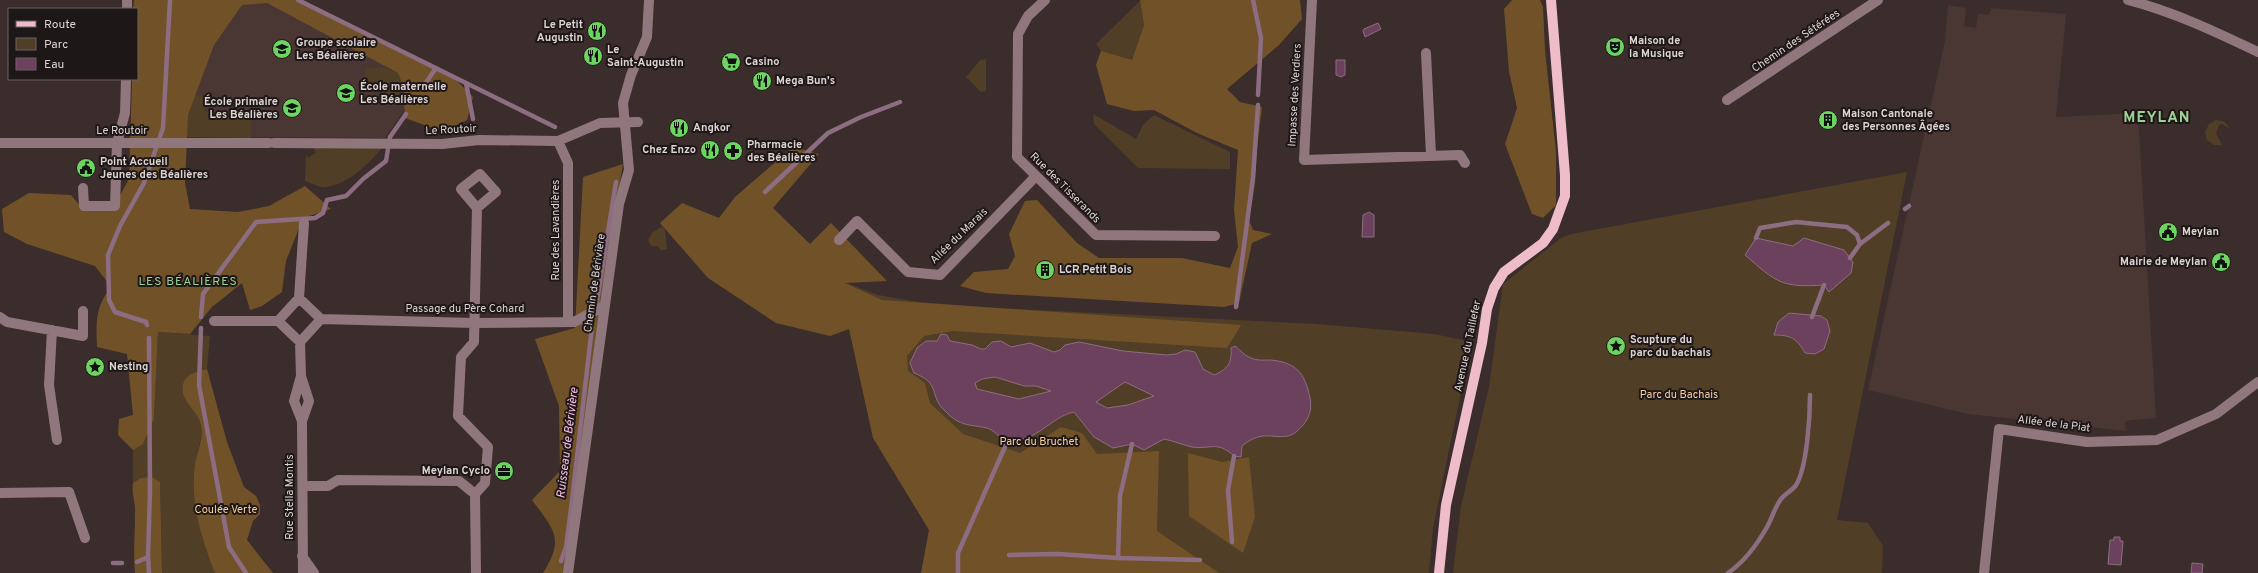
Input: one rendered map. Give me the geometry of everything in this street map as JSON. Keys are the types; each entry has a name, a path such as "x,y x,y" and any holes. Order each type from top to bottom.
{"main road":[{"name":"Avenue du Taillefer","path":"1439,573 1446,506 1482,342 1487,309 1494,288 1504,272 1543,243 1553,229 1565,196 1565,175 1551,2"}],"street":[{"name":"Chemin de Bérivière","path":"568,573 619,204 629,170 623,103 631,75 647,36 649,0"},
{"name":"Rue des Tisserands","path":"1045,0 1028,16 1018,34 1017,156 1096,235 1215,236"},
{"name":"Impasse des Verdiers","path":"1312,0 1304,160 1460,155 1465,163"},
{"name":"Chemin des Sétérées","path":"1727,100 1878,0"},
{"path":"2128,0 2149,5 2202,25 2258,52"},
{"path":"1426,53 1431,155"},
{"path":"83,188 84,206 115,206 117,143 125,113 126,80"},
{"name":"Le Routoir","path":"0,144 267,141 442,144 484,140 558,141 600,123 638,122"},
{"name":"Rue des Lavandières","path":"558,141 568,163 568,322"},
{"name":"Allée du Marais","path":"839,240 857,221 908,272 940,274 1036,176"},
{"path":"476,573 475,494 485,483 488,447 458,416 461,357 474,342 477,208"},
{"path":"278,321 299,298 304,223"},
{"path":"214,321 278,321 300,342 321,319 299,298"},
{"name":"Passage du Père Cohard","path":"321,319 474,323 574,322 604,306"},
{"path":"0,317 6,322 83,336 83,311"},
{"path":"52,330 49,385 57,440"},
{"name":"Rue Stella Montis","path":"300,342 301,376 309,401 302,422"},
{"name":"Rue Stella Montis","path":"301,376 294,401 302,422 304,486 303,573"},
{"name":"Allée de la Piat","path":"1984,573 1999,429 2088,442 2157,440 2216,414 2258,382"},
{"path":"304,486 328,486 338,480 459,481 475,494"},
{"path":"0,493 68,492 85,538"},
{"path":"302,556 314,573"}],"shaded area":[{"name":"Groupe scolaire Les Béalières","path":"232,0 288,0 431,71 385,138 179,137 180,95"},
{"path":"1948,5 1966,8 1964,26 1976,28 1978,14 1989,15 1991,8 2066,14 2056,117 2138,113 2156,418 2125,421 2126,431 1968,414 1868,390 1945,41"}],"green space":[{"path":"134,0 297,0 450,74 473,97 467,120 443,132 405,118 403,85 398,73 267,3 242,5 214,45 188,115 185,183 190,209 238,212 269,206 305,186 331,209 303,218 286,261 282,292 262,306 250,310 242,283 212,307 190,334 158,332 154,419 143,444 133,450 118,435 119,419 133,415 127,354 97,347 97,322 99,308 111,287 95,266 27,244 4,232 2,209 29,193 71,195 81,207 112,210 129,179 132,80 138,80 138,8 133,8"},
{"path":"1140,0 1300,0 1302,19 1279,45 1227,89 1240,102 1262,107 1257,148 1255,184 1249,220 1253,230 1272,234 1252,243 1239,303 1224,307 986,293 960,286 974,272 1008,269 1015,256 1009,234 1025,201 1037,200 1077,243 1099,258 1182,258 1230,268 1238,247 1234,210 1238,150 1197,133 1154,110 1134,111 1107,104 1096,65 1101,51 1132,60 1144,25"},
{"path":"1512,0 1540,0 1543,7 1545,51 1556,151 1556,205 1543,218 1532,214 1505,144 1517,108 1509,71 1504,9"},
{"path":"1140,1 1144,25 1132,61 1101,51 1096,44"},
{"path":"986,59 986,91 981,92 966,77 980,60"},
{"path":"383,67 409,78 394,100 387,95 383,86 376,86 375,81 366,81 365,69"},
{"path":"180,95 205,96 205,113 251,113 251,138 179,137"},
{"path":"1093,114 1136,139 1143,125 1154,115 1230,152 1230,169 1138,168 1094,124"},
{"path":"2216,120 2225,122 2230,129 2222,124 2219,125 2216,133 2222,145 2214,145 2207,140 2205,132 2209,124"},
{"path":"316,147 383,147 371,160 350,178 334,185 324,187 305,181 306,155 308,158 316,152 314,149"},
{"path":"793,147 819,154 773,208 810,244 831,223 887,281 845,283 882,300 1241,325 1227,348 953,331 924,336 907,356 908,371 925,383 930,403 963,434 1020,453 1061,427 1082,433 1097,454 1159,451 1157,531 1219,573 921,573 929,530 873,438 849,329 830,336 776,323 708,278 660,223 682,203 719,218 735,197"},
{"path":"623,164 610,239 565,573 543,573 554,551 554,535 546,519 532,500 560,471 559,406 535,339 575,328 583,177"},
{"name":"Parc du Bachais","path":"1907,172 1837,520 1868,523 1883,546 1882,573 1453,573 1461,506 1489,387 1503,284 1561,238 1571,234"},
{"path":"662,226 665,230 667,249 661,250 657,246 651,246 648,240 652,233"},
{"name":"Parc du Bruchet","path":"844,282 878,295 918,302 998,308 1317,324 1434,334 1463,340 1470,349 1433,528 1429,573 948,573"},
{"path":"158,332 210,336 207,369 197,371 183,384 186,397 199,417 202,427 195,466 194,480 196,507 201,534 215,573 162,573 160,482 146,478 140,479 133,483 133,450 154,419"},
{"name":"Coulée Verte","path":"207,369 227,442 244,487 256,496 260,505 260,514 253,521 247,540 273,573 215,573 205,547 195,506 194,492 195,464 202,430 199,420 184,396 183,385 186,378 192,374"},
{"path":"1188,453 1222,462 1249,457 1255,517 1243,553 1189,516"},
{"path":"152,477 160,482 162,573 135,573 135,510 133,483 141,478"}],"water":[{"path":"1378,23 1381,29 1365,37 1363,31 1364,29"},
{"path":"1336,60 1345,60 1345,75 1341,77 1336,75"},
{"path":"1369,212 1374,215 1374,237 1362,237 1363,215"},
{"path":"1756,238 1793,246 1804,238 1844,250 1853,262 1851,273 1829,292 1824,285 1810,286 1788,284 1764,272 1745,255"},
{"path":"1789,313 1821,316 1827,320 1830,331 1824,349 1815,354 1805,353 1799,344 1792,338 1774,335 1778,322"},
{"path":"941,334 947,335 950,341 972,345 981,349 985,349 992,342 1001,341 1011,347 1030,343 1054,352 1060,350 1065,345 1079,342 1123,351 1167,355 1176,354 1185,350 1195,352 1203,369 1214,375 1226,368 1231,358 1231,348 1235,346 1245,355 1252,358 1287,363 1298,370 1308,389 1311,408 1306,421 1296,432 1285,437 1267,436 1254,438 1242,446 1241,457 1234,456 1223,448 1198,448 1164,439 1144,450 1132,444 1113,448 1094,437 1074,412 1065,415 1027,438 1008,440 1002,438 990,429 965,424 956,420 940,405 932,386 928,381 914,373 910,363 917,348 926,341 937,341","holes":["995,377 1024,386 1036,386 1051,391 1019,399 977,389 975,383 982,379","1125,382 1154,396 1128,405 1107,408 1096,402"]},
{"path":"2114,537 2120,537 2120,541 2123,541 2121,565 2108,564 2110,540 2114,540"},
{"path":"2192,563 2203,564 2202,573 2191,573"}],"waterway":[{"path":"147,325 146,322 115,312 109,300 108,255 120,226 144,183 163,128 170,0"},
{"path":"298,0 466,83 473,119"},
{"path":"1253,0 1261,38 1258,95"},
{"path":"421,90 436,68"},
{"path":"466,83 555,127"},
{"path":"765,192 828,133 861,117 900,102"},
{"path":"1236,307 1253,177 1258,105"},
{"path":"201,317 203,294 256,222 315,218 323,213 327,200 346,196 363,179 386,161 390,137 406,114"},
{"name":"Ruisseau de Bérivière","path":"597,301 616,182"},
{"path":"1905,209 1909,206"},
{"path":"1756,238 1760,228 1796,222 1847,227 1857,235 1860,244 1888,223"},
{"path":"1850,258 1860,244"},
{"path":"1812,317 1824,285"},
{"name":"Ruisseau de Bérivière","path":"561,561 566,547 592,327"},
{"path":"201,328 199,385 229,547 246,573"},
{"path":"137,562 148,557 150,490 149,338"},
{"path":"1728,573 1734,569 1755,546 1767,527 1779,502 1795,487 1800,477 1807,442 1810,395"},
{"path":"958,573 958,553 1008,440"},
{"path":"1118,558 1120,496 1132,444"},
{"path":"1232,542 1228,490 1234,456"},
{"path":"1009,555 1058,554 1118,558 1200,560"},
{"path":"148,557 149,573"},
{"path":"113,563 122,563"}],"place":[{"name":"Le Petit Augustin","path":"597,31"},
{"name":"Maison de la Musique","path":"1615,47"},
{"name":"Groupe scolaire Les Béalières","path":"282,49"},
{"name":"Le Saint-Augustin","path":"593,56"},
{"name":"Casino","path":"731,62"},
{"name":"Mega Bun's","path":"762,81"},
{"name":"École maternelle Les Béalières","path":"346,93"},
{"name":"École primaire Les Béalières","path":"292,108"},
{"name":"Maison Cantonale des Personnes Âgées","path":"1828,120"},
{"name":"Angkor","path":"679,128"},
{"name":"Chez Enzo","path":"710,150"},
{"name":"Pharmacie des Béalières","path":"733,151"},
{"name":"Point Accueil Jeunes des Béalières","path":"86,168"},
{"name":"Meylan","path":"2168,232"},
{"name":"Mairie de Meylan","path":"2221,262"},
{"name":"LCR Petit Bois","path":"1045,270"},
{"name":"Scupture du parc du bachais","path":"1616,346"},
{"name":"Nesting","path":"95,367"},
{"name":"Meylan Cyclo","path":"504,471"}],"district":[{"name":"MEYLAN","path":"2157,118"},
{"name":"LES BÉALIÈRES","path":"188,282"}]}
